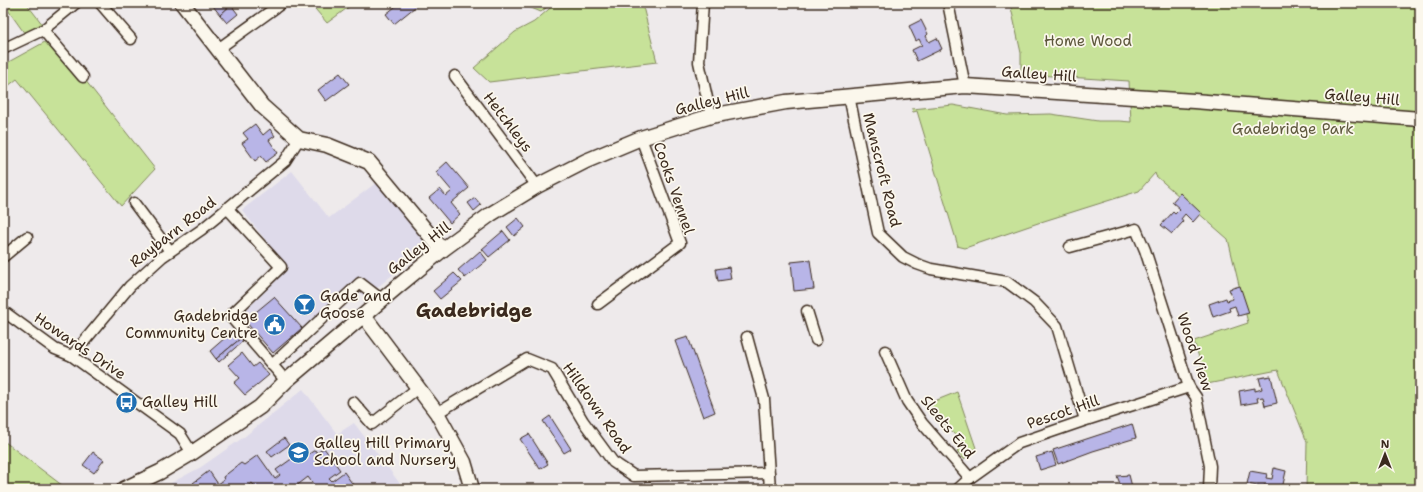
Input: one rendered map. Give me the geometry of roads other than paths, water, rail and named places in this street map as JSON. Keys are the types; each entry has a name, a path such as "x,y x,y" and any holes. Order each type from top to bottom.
{"street":[{"path":"3,49 43,30 76,3"},
{"path":"100,3 131,39"},
{"path":"182,3 262,106 299,139 327,144 369,162 442,250"},
{"path":"218,49 282,3"},
{"path":"703,3 698,62 710,116"},
{"path":"948,3 965,86"},
{"path":"43,30 83,77"},
{"name":"Hetchleys","path":"456,76 537,186"},
{"name":"Galley Hill","path":"124,489 160,472 192,453 260,407 286,381 382,300 442,250 491,214 537,186 586,161 641,138 710,116 786,102 965,86 1194,100 1420,119"},
{"name":"Manscroft Road","path":"849,96 878,233 903,257 917,264 931,269 1007,282 1034,302 1057,326 1085,420"},
{"name":"Cooks Vennel","path":"598,304 680,243 641,138"},
{"name":"Raybarn Road","path":"72,356 130,286 162,257 201,230 286,161 299,139"},
{"path":"134,203 170,251"},
{"path":"227,208 281,267 230,316 286,381"},
{"name":"Wood View","path":"1070,247 1136,229 1145,250 1190,387 1196,397 1210,466 1209,489"},
{"path":"3,257 27,237"},
{"path":"272,365 360,284 382,300"},
{"name":"Howards Drive","path":"3,311 55,348 72,356 180,434 192,453"},
{"path":"807,311 816,340"},
{"path":"364,316 419,387 437,413 464,462 472,489"},
{"path":"747,337 764,399 770,489"},
{"name":"Sleets End","path":"884,352 911,406 922,423 970,478"},
{"name":"Hilldown Road","path":"437,413 527,359 552,369 583,421 613,462 634,476 769,473"},
{"path":"353,402 372,424 419,387"},
{"name":"Pescot Hill","path":"958,489 970,478 1019,443 1085,420 1190,387"}],"place":[{"name":"Gade and Goose","path":"305,305"},
{"name":"Gadebridge Community Centre","path":"274,325"},
{"name":"Galley Hill","path":"127,402"},
{"name":"Galley Hill Primary School and Nursery","path":"299,452"}],"district":[{"name":"Gadebridge","path":"474,310"}],"park label":[{"name":"Home Wood","path":"1088,41"},
{"name":"Gadebridge Park","path":"1293,129"}]}
